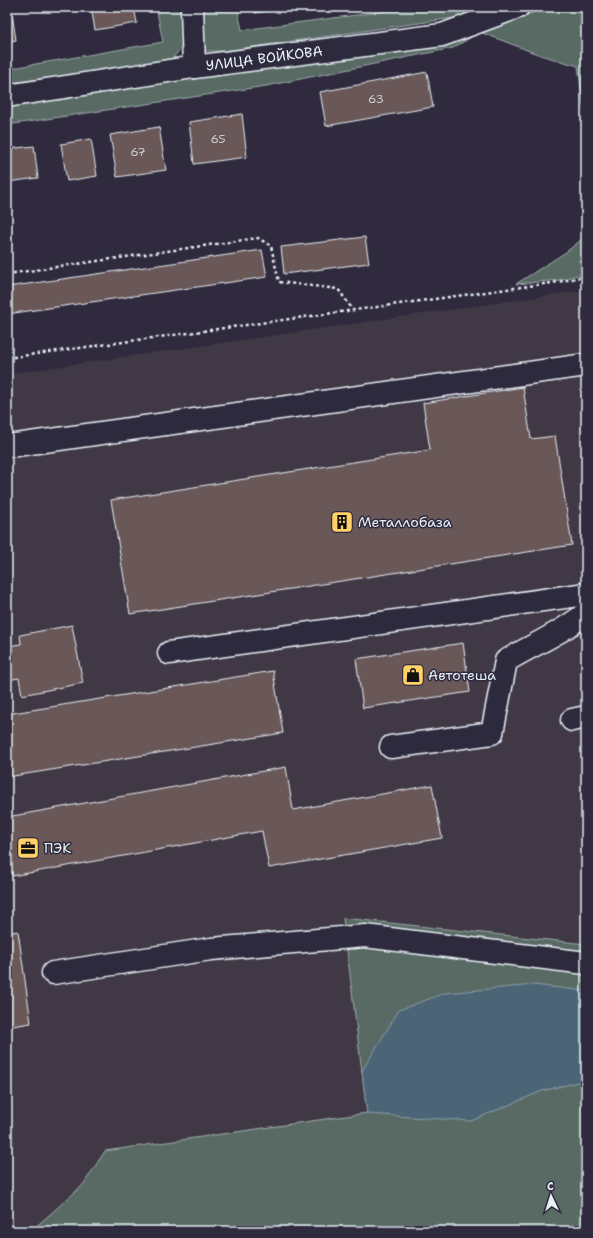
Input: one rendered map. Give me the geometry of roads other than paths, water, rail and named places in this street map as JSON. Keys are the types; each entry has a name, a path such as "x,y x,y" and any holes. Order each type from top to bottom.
{"street":[{"path":"192,7 194,67"},
{"name":"УЛИЦА ВОЙКОВА","path":"7,96 194,67 442,34 513,8"},
{"path":"7,445 16,445 586,365"},
{"path":"169,653 586,594"},
{"path":"391,747 492,733 506,661 572,624 586,613"},
{"path":"53,973 211,949 364,936 586,963"}],"water":[{"path":"534,985 586,991 586,1080 542,1091 471,1121 367,1114 362,1071 399,1010 445,993"}],"place":[{"name":"Металлобаза","path":"342,522"},
{"name":"Автотеша","path":"413,675"},
{"name":"ПЭК","path":"28,848"}]}
